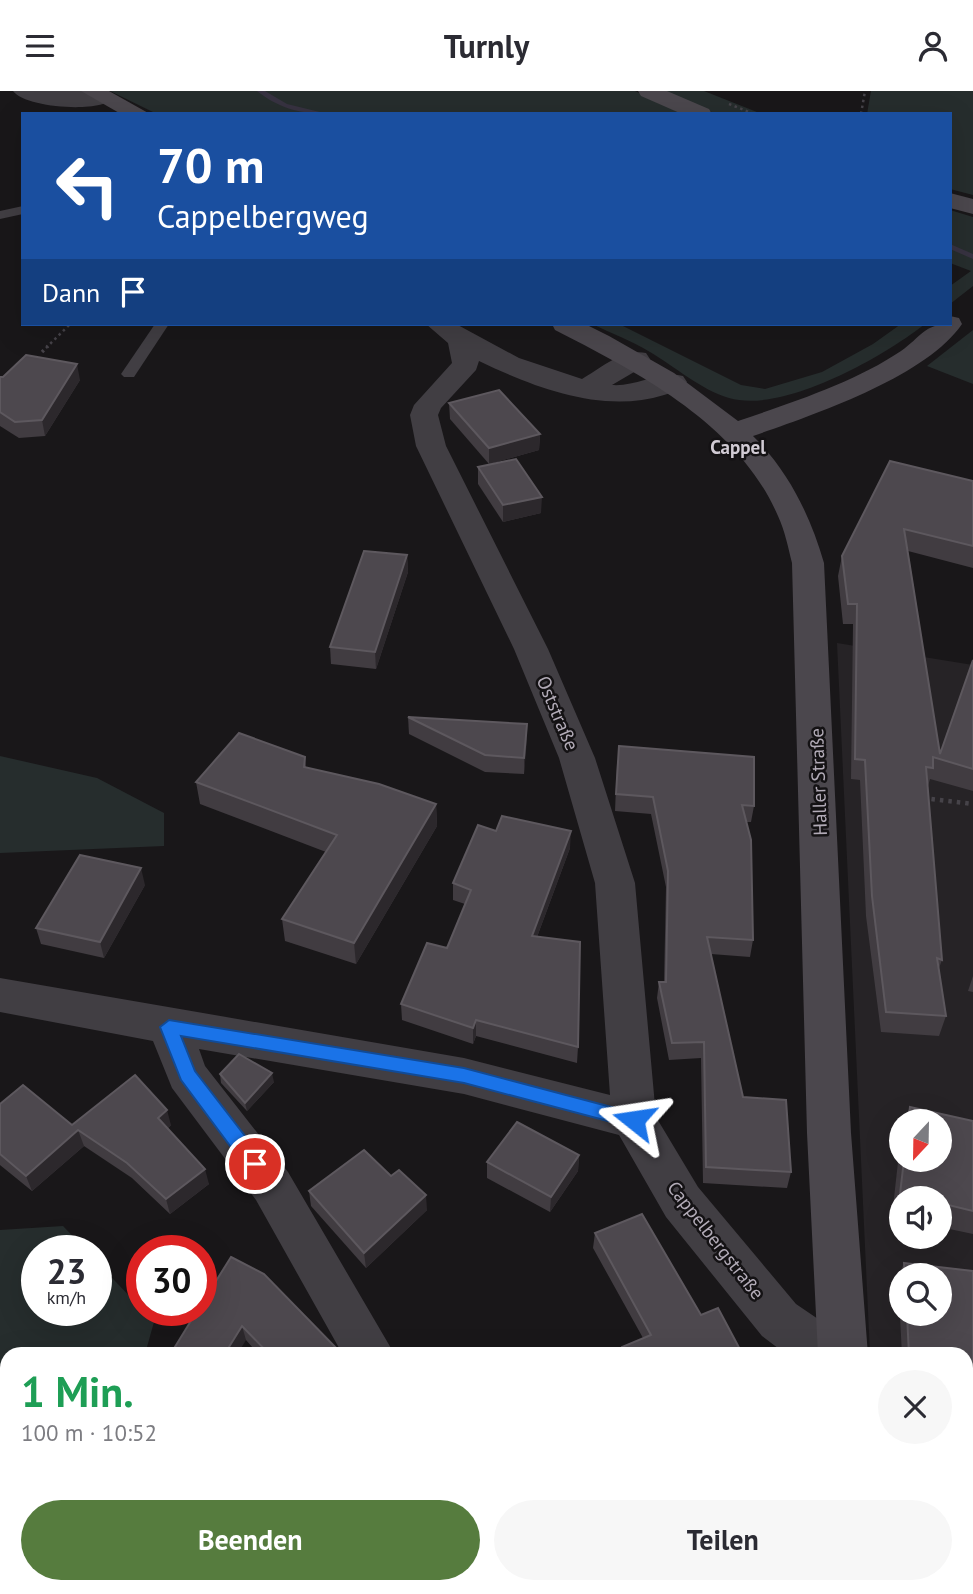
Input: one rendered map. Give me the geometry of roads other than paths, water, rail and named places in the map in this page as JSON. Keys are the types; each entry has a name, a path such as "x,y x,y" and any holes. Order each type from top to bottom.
{"main road":[{"path":"649,91 696,112"},
{"path":"98,94 135,112"},
{"path":"952,201 973,207"},
{"name":"Haller Straße","path":"569,326 636,359 673,382 736,432 767,467 793,514 807,563 829,1133 842,1347"},
{"path":"736,432 821,402 909,357 947,326"}],"street":[{"path":"24,91 39,98 66,102 98,94"},
{"name":"Oststraße","path":"450,332 552,381 608,395 632,397 673,382"},
{"name":"Oststraße","path":"450,332 467,363 428,405 424,415 431,446 531,649 577,758 615,883 634,1120"},
{"path":"586,389 636,359"},
{"path":"0,995 169,1027 464,1076 634,1120"},
{"path":"169,1027 187,1075 272,1186 365,1347"},
{"name":"Cappelbergstraße","path":"634,1120 682,1202 779,1320 817,1347"}],"lane":[{"path":"0,215 21,210"},
{"path":"129,374 161,326"}],"waterway":[{"path":"260,91 285,106 315,112"},
{"path":"952,247 973,257"}],"district":[{"name":"Cappel","path":"738,447"}]}
